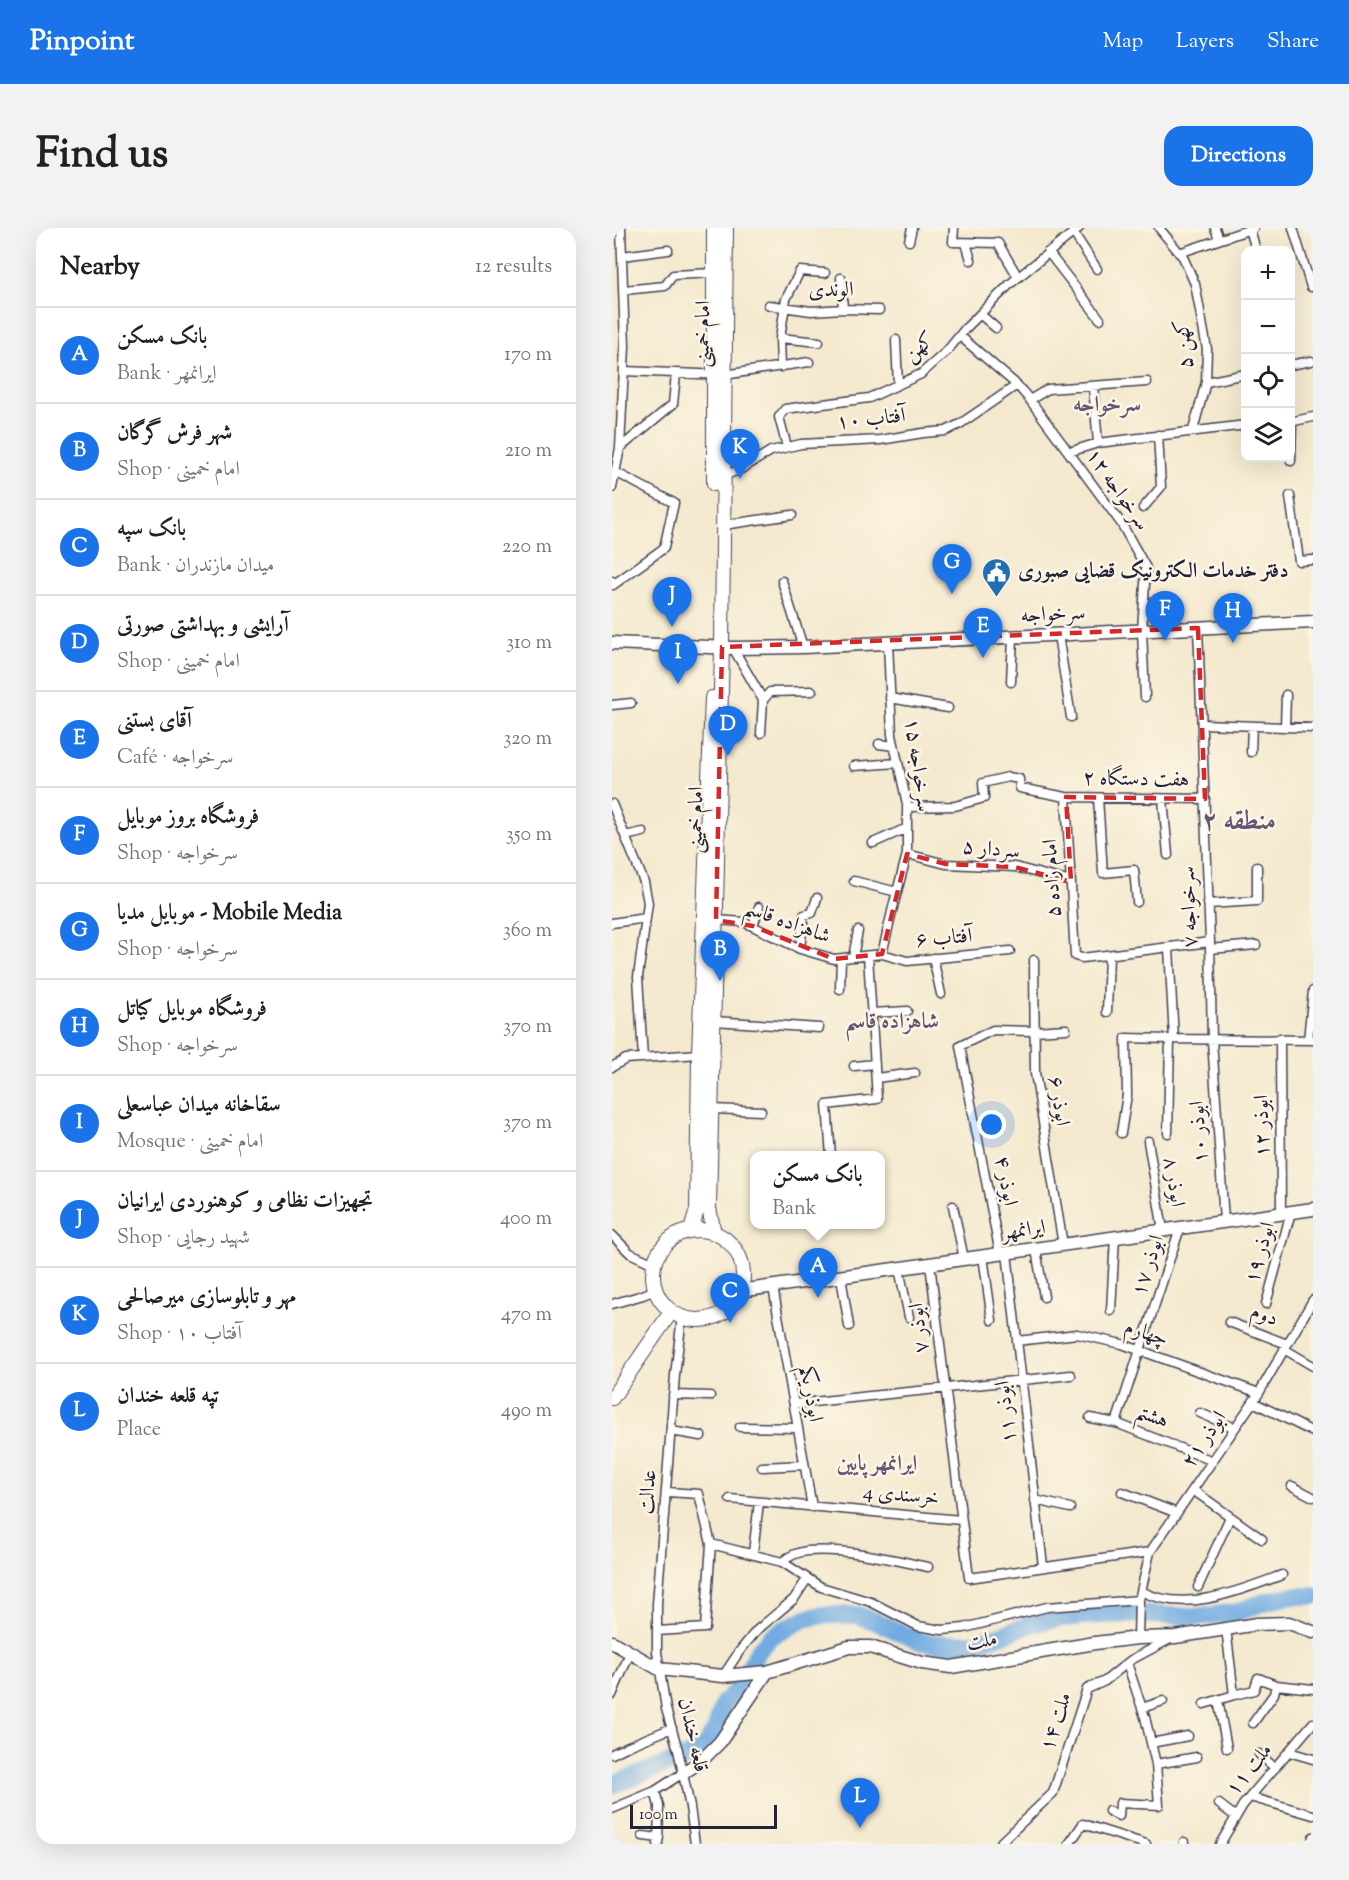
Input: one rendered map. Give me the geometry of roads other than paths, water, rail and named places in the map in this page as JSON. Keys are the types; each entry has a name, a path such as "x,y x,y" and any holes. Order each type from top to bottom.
{"main road":[{"name":"امام خمینی","path":"691,1230 697,1210 699,1054 723,647 714,228"},
{"name":"امام خمینی","path":"718,376 726,228"},
{"name":"امام خمینی","path":"714,1233 709,1208 723,647 723,525 719,478"},
{"name":"سرخواجه","path":"612,642 723,647 803,647 1313,622"},
{"name":"ایرانمهر","path":"740,1291 1313,1209"},
{"path":"691,1230 714,1233 733,1246 739,1257 743,1280 740,1291 735,1302 716,1317 693,1320 677,1315 663,1304 653,1282 654,1264 661,1248 669,1240 691,1230"},
{"path":"612,1398 677,1315"},
{"name":"ملت","path":"659,1669 727,1676 750,1674 767,1672 849,1647 870,1647 922,1663 951,1667 1138,1638 1175,1636 1257,1624 1289,1623 1313,1632"},
{"path":"612,1642 659,1669"},
{"path":"682,1769 701,1761 720,1742 767,1672"}],"street":[{"path":"612,488 621,448 624,371 621,228"},
{"path":"909,241 912,228"},
{"path":"954,228 953,242 998,243 1018,277"},
{"name":"۵ کهن","path":"1159,228 1183,258 1195,284 1207,349 1206,382 1193,430"},
{"path":"1215,228 1219,239"},
{"path":"1293,228 1311,287"},
{"path":"1179,253 1252,229 1255,246"},
{"path":"1076,230 1097,269"},
{"name":"کهن","path":"787,447 779,417 785,410 869,398 921,374 947,351 980,314 1018,277 1076,230"},
{"path":"966,243 971,260"},
{"path":"622,256 668,250"},
{"path":"1048,252 1100,319"},
{"name":"الوندی","path":"781,367 780,338 786,299 800,271 825,273"},
{"path":"624,290 665,286 673,275 714,273"},
{"path":"841,278 843,309"},
{"name":"الوندی","path":"769,305 811,311 879,310"},
{"path":"980,314 996,328"},
{"name":"۱۲ سرخواجه","path":"960,336 1017,385 1030,400 1121,523 1146,568 1142,631 1145,697"},
{"path":"780,338 819,342"},
{"path":"896,340 898,385"},
{"path":"1295,364 1311,361"},
{"path":"624,371 718,376 809,362"},
{"path":"621,448 674,404 676,374"},
{"path":"1206,382 1241,375"},
{"path":"1030,400 1048,389 1147,382"},
{"name":"۱۰ آفتاب","path":"719,478 771,451 801,444 880,440 946,431 1017,385"},
{"path":"1093,386 1098,443"},
{"path":"1295,421 1313,417"},
{"path":"1069,452 1098,443 1241,425"},
{"path":"1143,508 1161,487 1158,435"},
{"path":"612,583 664,548 674,503 614,474"},
{"path":"1290,496 1299,561 1313,560"},
{"path":"723,525 792,515"},
{"path":"782,581 803,647"},
{"name":"سرخواجه ۷","path":"1198,628 1212,1040"},
{"path":"1058,634 1071,717"},
{"path":"1011,682 1013,637"},
{"name":"سرخواجه ۱۵","path":"882,954 907,854 907,807 892,735 888,642"},
{"path":"723,647 763,700"},
{"path":"761,733 763,700 770,692 812,691"},
{"path":"1285,727 1286,695"},
{"path":"890,698 948,708"},
{"path":"612,705 631,703"},
{"path":"1202,724 1313,728"},
{"path":"1251,752 1252,726"},
{"path":"879,744 894,746"},
{"path":"854,766 898,763"},
{"name":"هفت دستگاه ۲","path":"907,807 955,806 984,798 983,783 1008,777 1019,779 1020,788 1066,797 1205,799"},
{"name":"۵ امام زاده","path":"1066,797 1075,956 1082,958 1109,955"},
{"path":"1098,798 1103,873 1134,870 1137,902"},
{"path":"1163,799 1168,855"},
{"path":"612,804 644,882 648,903 638,976 644,1058"},
{"path":"873,843 907,828"},
{"path":"625,836 643,832"},
{"name":"۵ سردار","path":"907,854 946,864 1015,867 1071,882"},
{"path":"1208,904 1257,901 1257,867"},
{"path":"854,881 897,892"},
{"path":"800,949 804,915 812,913 817,898"},
{"path":"753,926 759,907"},
{"path":"612,923 646,918"},
{"name":"شاهزاده قاسم","path":"716,920 744,922 800,949 834,959 882,954"},
{"path":"853,957 858,931"},
{"path":"1107,1012 1109,955 1169,948 1256,945"},
{"path":"1168,1133 1172,1039 1169,948"},
{"name":"آفتاب ۶","path":"882,954 907,960 1010,951"},
{"path":"831,1151 827,1105 877,1099 868,956"},
{"path":"933,958 941,994"},
{"path":"840,989 841,959"},
{"name":"ابوذر ۶","path":"1034,960 1035,1073 1063,1245"},
{"path":"1121,1133 1127,1095 1126,1038 1311,1040 1313,991"},
{"path":"872,1013 907,1011"},
{"path":"714,1021 819,1028"},
{"path":"1035,1031 1066,1029"},
{"name":"ابوذر ۴","path":"1004,1253 960,1046 993,1030 1035,1031"},
{"name":"ابوذر ۱۲","path":"1280,1038 1286,1212"},
{"name":"ابوذر ۱۰","path":"1212,1040 1224,1221"},
{"path":"612,1067 626,1059 699,1054"},
{"path":"854,1066 875,1064"},
{"path":"876,1078 915,1073"},
{"path":"712,1109 761,1111"},
{"name":"۸ ابوذر","path":"1148,1141 1163,1230"},
{"path":"953,1206 964,1259"},
{"name":"ابوذر ۱۹","path":"1266,1304 1286,1212"},
{"name":"۱۷ ابوذر","path":"1140,1350 1180,1228"},
{"path":"612,1236 630,1253 654,1264"},
{"path":"1111,1311 1115,1237"},
{"path":"1036,1249 1044,1297"},
{"name":"ابوذر ۱۱","path":"1004,1253 1017,1341 1043,1566"},
{"path":"983,1256 992,1320"},
{"name":"۷ ابوذر","path":"930,1264 969,1578 1043,1566"},
{"path":"899,1268 909,1317"},
{"path":"841,1277 849,1326"},
{"name":"ابوذر یکم","path":"773,1287 812,1507"},
{"path":"612,1304 656,1290"},
{"name":"۲۱ ابوذر","path":"1138,1638 1139,1598 1150,1552 1259,1393 1312,1305"},
{"name":"عدالت","path":"659,1669 657,1604 674,1395 677,1315"},
{"name":"دوم","path":"1229,1322 1285,1347 1313,1366"},
{"name":"چهارم","path":"1017,1341 1077,1334 1122,1344 1259,1393"},
{"name":"هشتم","path":"1140,1350 1116,1423 1213,1461"},
{"path":"794,1404 1071,1375"},
{"path":"674,1395 710,1396"},
{"path":"1253,1402 1313,1432"},
{"path":"1200,1413 1235,1428"},
{"path":"1090,1418 1116,1423"},
{"path":"740,1427 798,1428"},
{"path":"671,1431 701,1436"},
{"path":"762,1467 804,1465"},
{"path":"1292,1486 1313,1497"},
{"path":"1193,1490 1262,1539"},
{"path":"657,1631 705,1628 711,1544 699,1494 667,1492"},
{"path":"1122,1492 1177,1513"},
{"name":"خرسندی 4","path":"730,1499 961,1520"},
{"path":"1035,1500 1070,1508"},
{"path":"753,1554 759,1502"},
{"path":"1198,1587 1230,1516"},
{"path":"711,1544 782,1562 821,1587 871,1602 918,1626 942,1630 964,1628 1047,1607 1139,1598 1195,1600 1234,1592 1282,1575"},
{"path":"782,1562 789,1556 806,1551 834,1551 928,1567"},
{"path":"1043,1566 1150,1552"},
{"path":"727,1676 739,1652 750,1638 794,1599 807,1579"},
{"path":"1227,1628 1234,1695"},
{"name":"۱۴ ملت","path":"999,1844 1053,1793 1087,1689 1105,1681 1127,1663 1175,1636"},
{"path":"612,1695 630,1653"},
{"path":"1109,1811 1119,1816 1120,1803 1159,1805 1156,1764 1142,1708 1127,1663"},
{"name":"قلعه خندان","path":"659,1669 666,1709 682,1769 695,1844"},
{"path":"1204,1704 1254,1690 1258,1678 1276,1685 1313,1689"},
{"path":"1253,1723 1274,1694 1276,1685"},
{"path":"1218,1700 1227,1748"},
{"path":"1142,1708 1163,1701"},
{"name":"۱۱ ملت","path":"1220,1844 1250,1797 1313,1723"},
{"path":"612,1754 672,1728"},
{"path":"1151,1743 1188,1736"},
{"path":"1289,1752 1313,1759"},
{"path":"1259,1754 1275,1768"},
{"path":"1156,1764 1197,1758"},
{"path":"612,1809 655,1791 682,1769"},
{"path":"643,1836 658,1841 659,1806 655,1791"},
{"path":"1250,1797 1313,1815"},
{"path":"1219,1804 1236,1817"},
{"path":"1069,1844 1083,1824 1146,1844"},
{"path":"1312,1844 1313,1837"}],"waterway":[{"path":"612,1785 696,1753 706,1745 715,1731 724,1702 738,1689 757,1652 772,1636 804,1619 822,1615 857,1615 922,1642 972,1643 1031,1624 1061,1618 1130,1614 1195,1617 1238,1612 1267,1601 1293,1596 1313,1596"}],"place":[{"name":"مهر و تابلوسازی میرصالحی","path":"740,479"},
{"name":"موبایل مدیا - Mobile Media","path":"952,594"},
{"name":"دفتر خدمات الکترونیک قضایی صبوری","path":"997,598"},
{"name":"تجهیزات نظامی و کوهنوردی ایرانیان","path":"672,627"},
{"name":"فروشگاه بروز موبایل","path":"1165,641"},
{"name":"فروشگاه موبایل کیاتل","path":"1233,643"},
{"name":"آقای بستنی","path":"983,658"},
{"name":"سقاخانه میدان عباسعلی","path":"678,684"},
{"name":"آرایشی و بهداشتی صورتی","path":"728,756"},
{"name":"شهر فرش گرگان","path":"720,981"},
{"name":"بانک مسکن","path":"818,1298"},
{"name":"بانک سپه","path":"730,1323"},
{"name":"تپه قلعه خندان","path":"860,1828"}],"district":[{"name":"سرخواجه","path":"1107,406"},
{"name":"منطقه ۲","path":"1239,822"},
{"name":"شاهزاده قاسم","path":"892,1023"},
{"name":"ایرانمهر پایین","path":"877,1465"}]}
